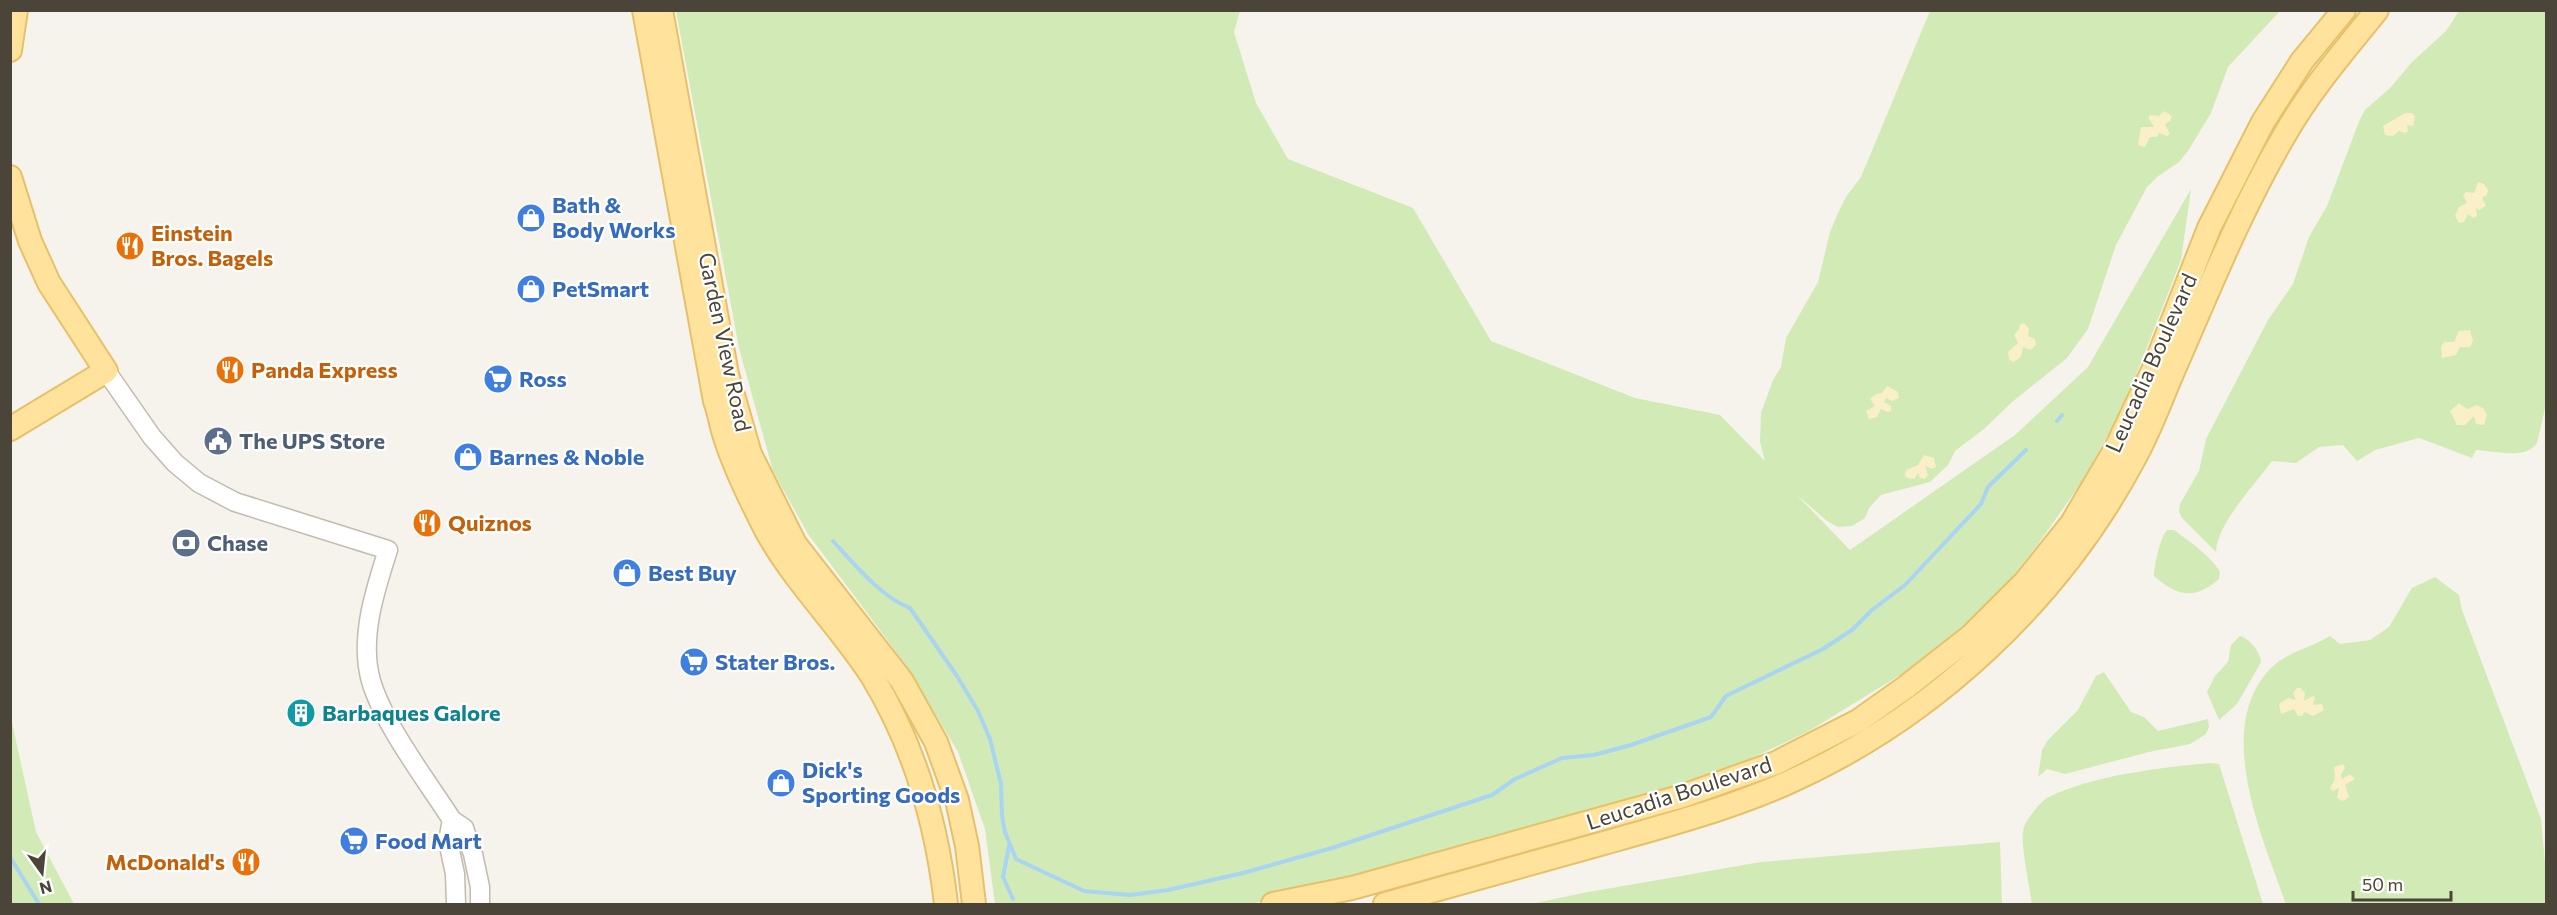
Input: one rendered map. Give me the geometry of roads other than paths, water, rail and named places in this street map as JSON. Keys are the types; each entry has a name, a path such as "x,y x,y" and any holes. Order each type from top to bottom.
{"main road":[{"path":"10,50 16,10"},
{"name":"Garden View Road","path":"644,10 715,400 725,440 743,482 775,544 872,676 898,725 916,768 932,824 946,904"},
{"name":"Garden View Road","path":"661,10 728,374 750,454 795,543 902,681 936,742 957,800 967,846 974,904"},
{"name":"Leucadia Boulevard","path":"1273,904 1353,888 1683,796 1776,763 1858,720 1906,687 1971,636 2024,583 2072,524 2116,448 2154,368 2209,228 2264,122 2302,61 2344,10"},
{"name":"Leucadia Boulevard","path":"1385,904 1691,819 1787,783 1876,736 1929,700 1987,650 2040,595 2089,534 2135,458 2231,238 2284,136 2323,76 2377,10"},
{"path":"10,177 30,242 50,283 106,371 10,429"}],"street":[{"path":"106,371 152,437 175,463 199,483 235,502 388,550 367,637 371,681 392,728 452,820 464,828 480,887 480,904"},
{"path":"452,820 448,841 455,874 456,904"}],"waterway":[{"path":"2057,421 2062,415"},
{"path":"833,541 879,588 910,608 978,711 990,739 1001,784 1005,832 1016,859 1084,891 1130,895 1168,890 1243,873 1332,848 1492,795 1515,779 1562,758 1594,755 1631,745 1711,717 1726,696 1823,649 1852,630 1872,610 1905,585 1981,504 1988,487 2026,450"},
{"path":"1009,846 1003,877 1013,899"},
{"path":"10,857 39,904"}],"place":[{"name":"Bath & Body Works","path":"531,218"},
{"name":"Einstein Bros. Bagels","path":"130,246"},
{"name":"PetSmart","path":"531,289"},
{"name":"Panda Express","path":"230,370"},
{"name":"Ross","path":"498,379"},
{"name":"The UPS Store","path":"218,441"},
{"name":"Barnes & Noble","path":"468,457"},
{"name":"Quiznos","path":"427,523"},
{"name":"Chase","path":"186,543"},
{"name":"Best Buy","path":"627,573"},
{"name":"Stater Bros.","path":"694,662"},
{"name":"Barbaques Galore","path":"301,713"},
{"name":"Dick's Sporting Goods","path":"781,783"},
{"name":"Food Mart","path":"354,841"},
{"name":"McDonald's","path":"246,862"}]}
